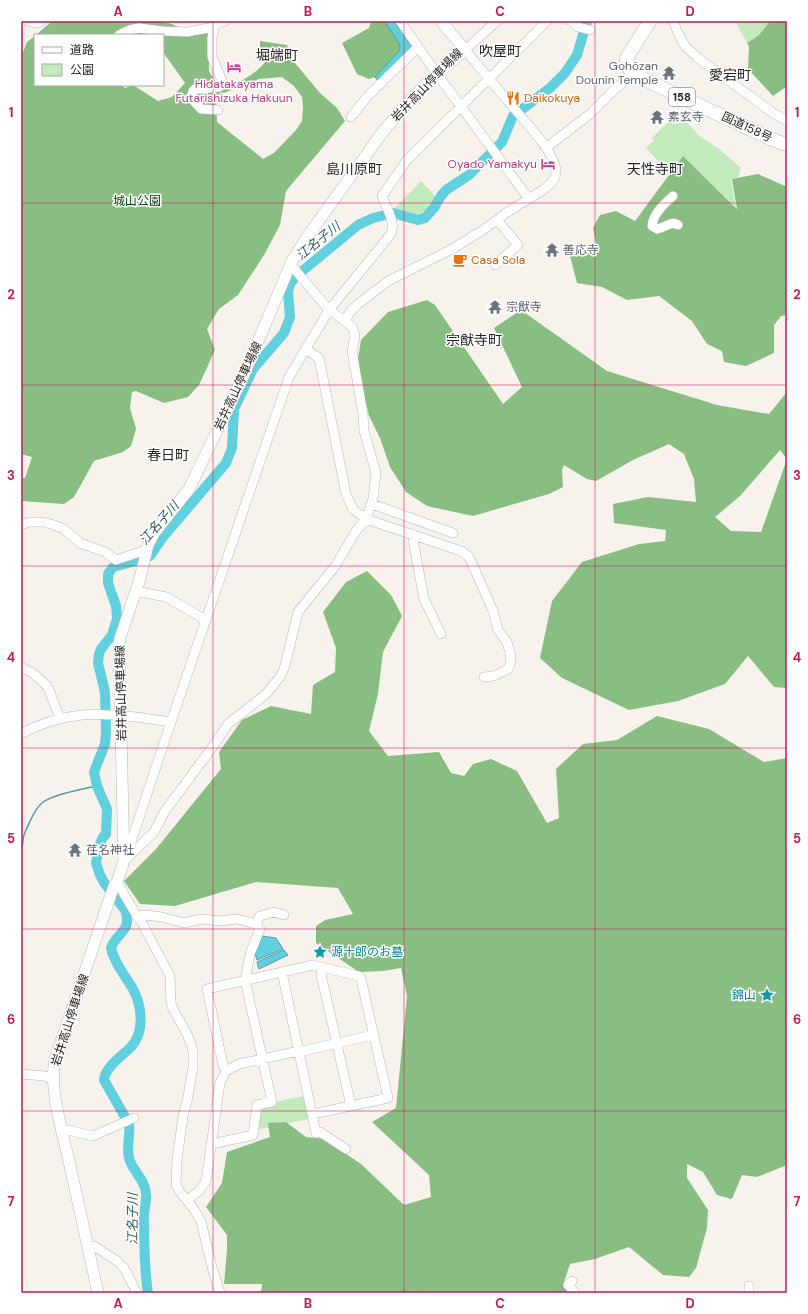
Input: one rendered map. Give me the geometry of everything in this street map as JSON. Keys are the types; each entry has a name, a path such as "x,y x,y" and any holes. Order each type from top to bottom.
{"highway":[{"path":"633,74 626,64 627,57 650,21"},
{"name":"国道158号","path":"633,74 765,136 787,144"}],"main road":[{"name":"岩井高山停車場線","path":"98,1293 62,1131 53,1080 55,1059 124,861 115,714 120,638 136,591 144,564 146,551 153,535 185,496 192,483 296,271 296,254 318,220 375,142 402,109 437,74 465,50 441,21"}],"street":[{"path":"30,21 34,24 41,21"},
{"path":"122,34 129,30 139,28 187,32 214,27 218,23 225,21"},
{"path":"400,21 529,199"},
{"path":"346,321 350,312 358,304 388,281 454,248 543,190 555,176 556,170 554,163 546,148 465,50 497,21"},
{"path":"124,861 170,722 289,377 328,310 381,244 391,234 393,229 391,218 382,196 407,160 547,21"},
{"path":"571,21 586,29"},
{"path":"673,21 685,46 698,58 773,113 787,121"},
{"path":"214,27 212,38 212,57 223,83 219,87 195,89 191,98 201,109 218,110"},
{"path":"351,117 367,97 418,47"},
{"path":"546,148 590,114 615,89 633,74"},
{"path":"673,196 660,208 652,221 652,226 657,229 667,224 674,223 678,225"},
{"path":"495,265 518,246 497,220"},
{"path":"124,861 154,832 165,811 228,724 266,694 280,677 285,666 298,612 336,565 356,531 366,519 372,504 376,473 374,461 365,437 363,414 352,350 355,334 352,327 346,321 328,310 296,271"},
{"path":"305,350 318,358 348,500 354,511 366,519 461,550 471,561 493,611 498,630 507,642 511,657 508,669 494,676 484,678"},
{"path":"372,504 453,533"},
{"path":"21,525 29,522 43,522 54,525 64,529 80,542 105,552 116,560 146,551"},
{"path":"413,534 424,600 442,634"},
{"path":"136,591 166,597 206,620"},
{"path":"21,667 38,677 48,687 60,719"},
{"path":"21,734 43,724 60,719 98,714 115,714 170,722"},
{"path":"115,884 141,921 170,976 171,1003 190,1041 194,1053 191,1086 183,1116 175,1180 177,1189 187,1200 201,1221 220,1293"},
{"path":"256,924 260,916 274,912 284,915"},
{"path":"137,916 145,915 162,917 184,923 202,919 220,921 234,918 256,924 260,929 250,954 246,980 272,1102 257,1105 253,1135 212,1144"},
{"path":"226,1071 223,1066 207,989 313,965 360,977 388,1098 313,1114"},
{"path":"322,967 321,974 351,1106"},
{"path":"282,972 316,1132 320,1132 346,1149"},
{"path":"187,1200 199,1191 206,1181 220,1083 226,1071 239,1064 262,1058 373,1035"},
{"path":"21,1074 45,1076 53,1080"},
{"path":"62,1131 68,1130 93,1136 130,1120"},
{"path":"88,1247 94,1246 117,1261 124,1268 137,1293"},
{"path":"572,1281 568,1285 575,1293"}],"green space":[{"name":"城山公園","path":"52,21 160,21 172,24 190,33 203,30 208,34 209,71 217,82 219,91 238,83 261,67 265,62 260,53 260,41 287,45 295,63 320,93 337,108 345,121 286,191 280,225 264,255 238,295 219,309 207,329 215,350 199,385 188,397 164,403 136,391 132,392 130,408 136,429 131,446 123,452 94,461 74,497 64,504 21,501 21,478 25,478 32,457 21,454 21,57 27,42 34,37 34,86 122,86 125,88 135,86 158,101 172,97 185,83 164,53 164,34 37,34","holes":["282,77 294,86 302,97 302,121 296,130 274,153 263,159 217,122 216,96 259,79"]},
{"path":"371,21 384,21 399,43 400,47 399,51 375,77 369,79 357,74 342,43 369,28"},
{"path":"735,21 770,21 759,35 747,43"},
{"path":"770,21 787,21 787,86 773,96 748,69 749,46 747,43 759,35"},
{"path":"678,112 699,136 718,148 740,167 738,177 731,179 736,207 683,156 670,174 646,148 654,140 652,138"},
{"path":"683,156 737,209 732,179 758,174 787,187 787,315 781,316 774,325 774,353 746,366 724,362 722,351 707,344 692,321 659,296 627,300 602,287 577,283 569,252 597,248 593,228 600,215 616,211 635,221"},
{"path":"421,181 436,197 427,210 419,215 394,209"},
{"path":"427,300 435,305 503,404 522,387 494,328 521,310 607,371 717,405 769,414 787,392 787,459 787,688 774,687 748,656 725,684 678,701 629,710 562,678 540,658 552,601 582,562 639,544 665,541 666,530 614,523 613,504 648,497 696,502 694,479 684,454 669,444 633,460 596,481 587,479 564,465 562,470 563,487 549,494 473,516 427,506 406,492 390,467 380,438 369,416 357,365 361,340 388,312","holes":["780,450 787,459 761,532 731,531 715,517 740,496"]},
{"path":"367,571 391,595 402,616 383,652 378,694 369,731 388,756 439,752 451,773 464,776 473,764 491,759 517,771 547,823 559,818 556,769 583,744 617,740 657,716 709,729 764,762 787,758 787,1165 757,1177 742,1175 732,1199 717,1195 703,1172 687,1164 687,1178 708,1210 707,1228 696,1268 689,1277 663,1275 629,1247 595,1259 570,1264 564,1282 573,1293 261,1293 262,1284 224,1284 227,1235 206,1207 222,1183 227,1152 270,1137 268,1123 286,1122 306,1137 324,1139 361,1164 404,1205 431,1197 429,1175 372,1122 396,1108 407,996 401,968 383,971 359,972 316,943 316,926 325,920 353,914 338,888 256,882 175,906 140,904 124,881 156,849 221,769 219,752 242,720 271,706 311,714 313,685 335,672 336,648 323,612 346,582"},
{"path":"304,1096 309,1119 257,1130 258,1116 261,1108 275,1102"}],"water":[{"path":"384,21 394,21 413,48 379,82 375,77 399,51 400,47 399,43"},
{"path":"262,936 276,938 283,949 257,960 255,953"},
{"path":"284,950 288,955 259,969 257,962"}],"waterway":[{"name":"江名子川","path":"148,1293 144,1245 145,1188 142,1180 132,1165 129,1156 129,1124 104,1080 107,1071 135,1041 141,1019 136,996 117,964 111,948 127,923 125,910 105,884 96,863 100,844 106,834 107,809 97,786 94,772 105,744 106,733 105,692 98,663 101,649 112,635 117,619 116,606 108,583 108,574 113,567 150,556 163,537 226,463 232,448 234,409 253,369 284,333 290,317 288,292 290,284 295,277 358,225 373,218 393,213 418,220 425,218 446,190 469,175 502,142 513,116 550,88 565,73 577,55 587,21"},
{"path":"21,850 25,832 35,812 43,802 61,794 97,786"}],"place":[{"name":"Hidatakayama Futarishizuka Hakuun","path":"234,67"},
{"name":"Gohōzan Dounin Temple","path":"669,73"},
{"name":"Daikokuya","path":"513,98"},
{"name":"素玄寺","path":"657,117"},
{"name":"Oyado Yamakyu","path":"548,164"},
{"name":"善応寺","path":"552,250"},
{"name":"Casa Sola","path":"460,260"},
{"name":"宗猷寺","path":"495,307"},
{"name":"荏名神社","path":"75,850"},
{"name":"源十郎のお墓","path":"320,952"},
{"name":"錦山","path":"767,995"}],"district":[{"name":"吹屋町","path":"500,51"},
{"name":"堀端町","path":"277,55"},
{"name":"愛宕町","path":"730,75"},
{"name":"島川原町","path":"354,169"},
{"name":"天性寺町","path":"655,169"},
{"name":"宗猷寺町","path":"474,340"},
{"name":"春日町","path":"168,455"}]}
